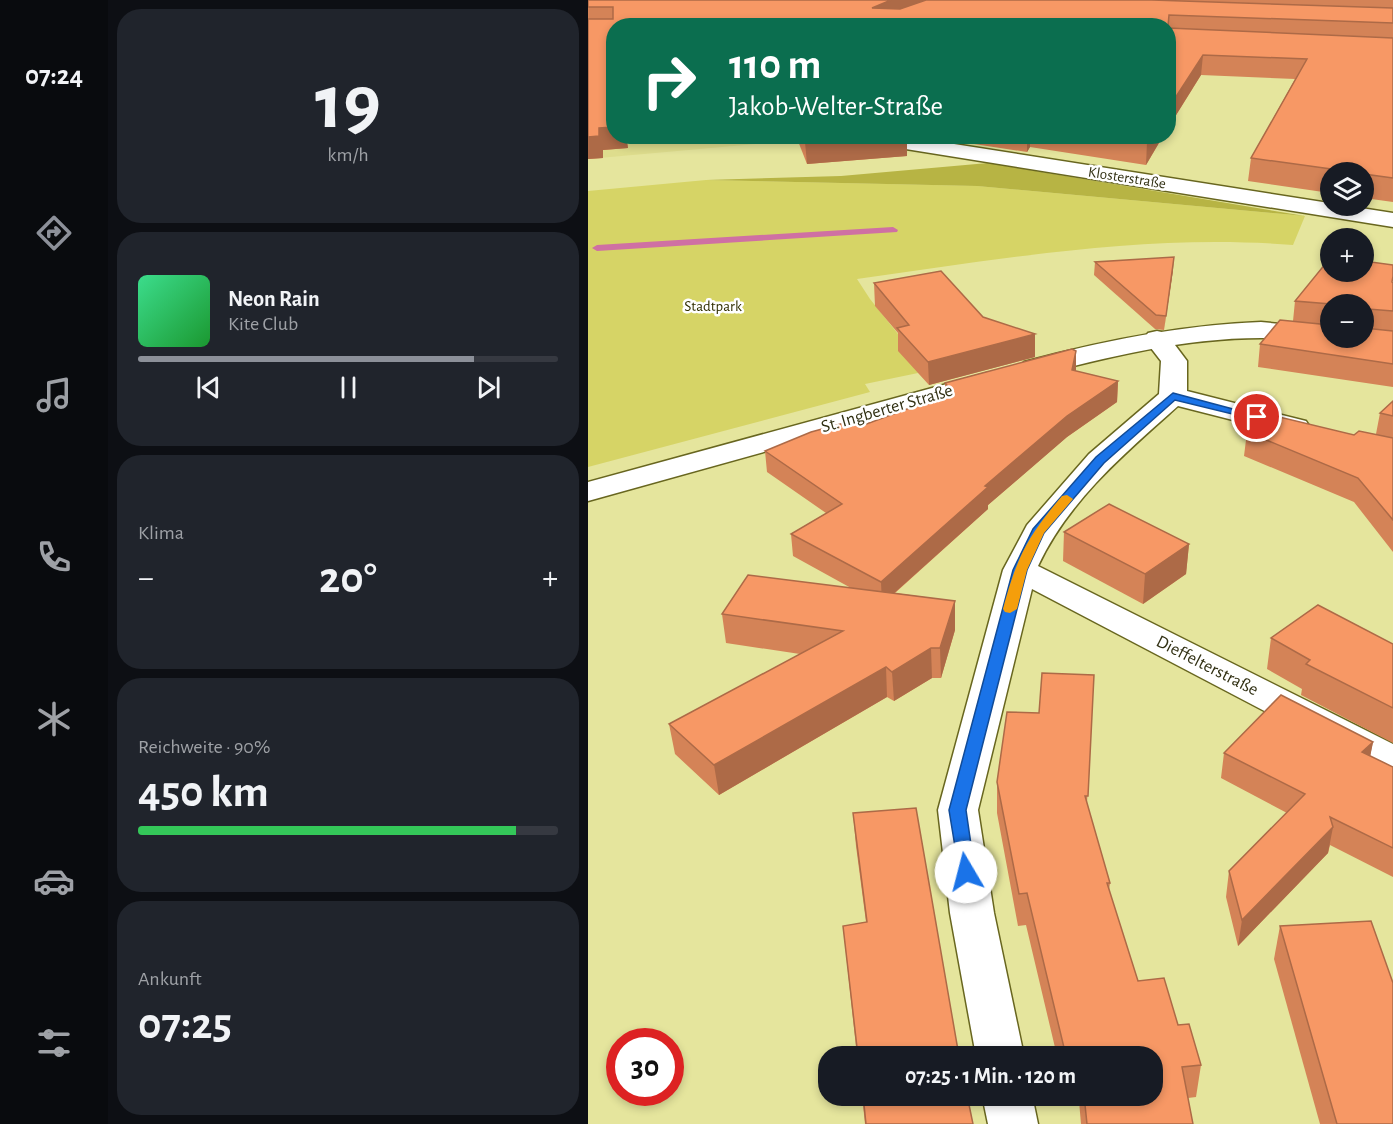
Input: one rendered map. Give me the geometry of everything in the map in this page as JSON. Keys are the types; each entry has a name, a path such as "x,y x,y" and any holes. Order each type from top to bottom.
{"street":[{"name":"Klosterstraße","path":"913,144 1393,220"},
{"name":"St. Ingberter Straße","path":"588,492 1044,365 1157,339 1207,332 1264,330 1320,336"},
{"path":"997,1046 972,913 958,810 1020,570 1038,532 1100,460 1173,396 1174,361 1157,339"},
{"path":"1173,396 1317,432"},
{"name":"Dieffelterstraße","path":"1020,570 1393,761"},
{"path":"1009,1106 1012,1124"}],"shaded area":[{"path":"588,49 606,109 606,144 756,144 588,159"},
{"path":"988,163 1305,216 977,186 706,180 841,176"}],"green space":[{"name":"Stadtpark","path":"706,180 977,186 1305,216 1293,245 1184,242 1129,245 1020,256 857,279 910,349 918,373 865,384 870,392 588,467 588,191"}],"building":[{"path":"588,0 891,0 872,8 900,9 926,0 1152,0 1393,8 1393,23 1169,15 1169,18 613,18 613,7 588,7"},
{"path":"588,19 606,19 606,128 599,128 599,136 588,137"},
{"path":"1176,28 1393,38 1393,178 1374,175 1374,162 1320,162 1320,167 1251,158 1307,59 1203,55 1176,97"},
{"path":"1174,257 1166,316 1156,315 1095,262"},
{"path":"1374,262 1393,265 1393,311 1374,309 1374,294 1320,294 1320,303 1295,301 1320,270 1320,282 1374,282"},
{"path":"941,271 983,317 1035,334 928,362 897,328 909,325 874,283"},
{"path":"1280,320 1320,324 1320,348 1374,348 1374,329 1393,331 1393,364 1260,344"},
{"path":"1072,349 1076,351 1072,370 1118,381 1067,416 985,486 988,487 881,582 791,534 842,504 765,451 811,432 855,420 864,425 953,392 945,383"},
{"path":"1393,401 1393,416 1380,413"},
{"path":"1254,411 1354,435 1359,431 1393,438 1393,520 1358,478 1247,432"},
{"path":"1109,504 1189,544 1145,574 1064,532"},
{"path":"748,575 955,601 940,648 931,648 892,672 886,667 714,765 669,724 843,631 722,614"},
{"path":"1318,605 1393,644 1393,708 1306,664 1310,660 1271,638"},
{"path":"1042,673 1094,675 1088,796 1085,796 1110,883 1107,883 1138,981 1164,978 1178,1025 1189,1024 1201,1065 1182,1067 1193,1124 1087,1124 1085,1106 1163,1106 1163,1046 1064,1046 1027,893 1019,894 997,782 1007,712 1039,713"},
{"path":"1281,695 1373,742 1362,752 1393,767 1393,848 1330,817 1333,827 1242,920 1229,871 1305,794 1224,753"},
{"path":"916,808 957,1046 857,1046 843,926 867,922 853,813"},
{"path":"1371,921 1393,983 1393,1124 1337,1124 1280,926"},
{"path":"864,1106 969,1106 973,1124 866,1124"}],"waterway":[{"path":"597,248 893,230"}],"slow traffic":[{"path":"1010,609 1020,570 1038,532 1067,499"}],"route":[{"path":"966,872 958,810 1020,570 1038,532 1100,460 1173,396 1257,417"}]}
